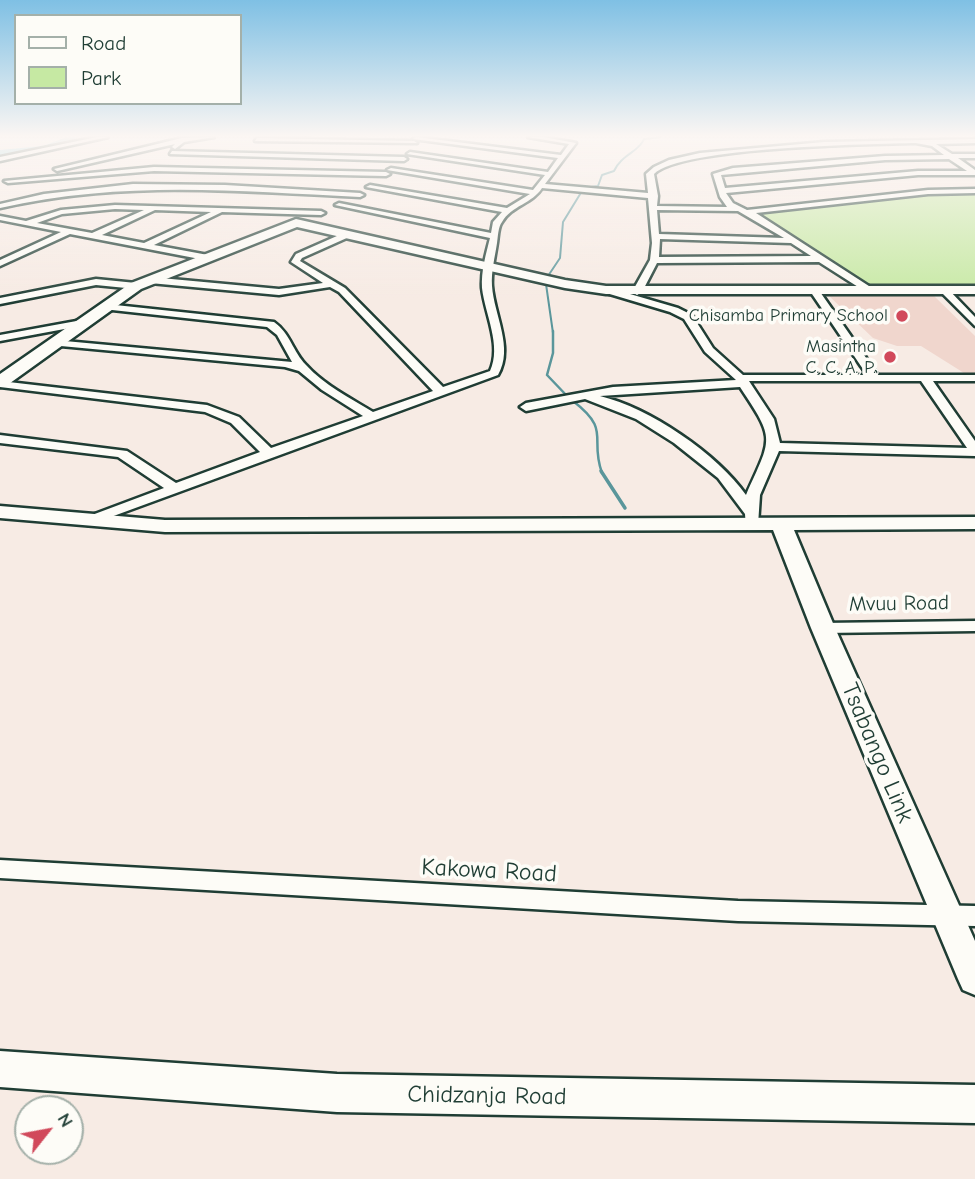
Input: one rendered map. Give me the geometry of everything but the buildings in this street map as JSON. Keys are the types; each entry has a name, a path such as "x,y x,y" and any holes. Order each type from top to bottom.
{"street":[{"path":"0,206 44,194 74,192"},
{"path":"138,206 147,192"},
{"path":"282,192 360,195"},
{"path":"0,383 136,286 321,213 364,192"},
{"path":"399,192 508,211"},
{"path":"89,521 370,415 494,373 498,369 498,339 487,288 487,261 497,222 536,192"},
{"path":"589,192 654,196"},
{"path":"637,292 654,260 656,236 653,192"},
{"path":"722,192 727,202 737,209"},
{"path":"747,212 935,192"},
{"path":"339,205 493,236"},
{"path":"0,228 69,211 138,206 321,213"},
{"path":"92,236 159,207"},
{"path":"653,208 737,209 747,212 869,290"},
{"path":"144,246 223,209"},
{"path":"0,218 205,257"},
{"path":"296,223 489,267 606,290 674,310 688,317 709,350 742,381 768,419 774,437 774,447 752,495 752,520"},
{"path":"0,263 70,231"},
{"path":"346,235 296,259 298,265 351,298 440,391"},
{"path":"656,236 791,241"},
{"path":"777,241 776,249 782,260"},
{"path":"654,260 822,259"},
{"path":"150,280 279,292 298,292 331,284"},
{"path":"0,301 96,282 136,286"},
{"path":"606,290 975,290"},
{"path":"944,290 975,323"},
{"path":"815,291 874,377"},
{"path":"106,307 270,324 283,335 304,369 331,391 370,415"},
{"path":"0,338 82,323"},
{"path":"54,343 286,364 304,369"},
{"path":"526,407 625,389 742,381 874,377 975,378"},
{"path":"924,377 975,451"},
{"path":"0,383 207,409 235,420 269,453"},
{"path":"580,397 608,400 626,408 721,473 752,520"},
{"path":"0,439 122,454 177,490"},
{"path":"774,447 975,451"},
{"path":"0,512 136,525 299,527 752,520 782,526 839,523 975,523"},
{"name":"Tsabango Link","path":"782,526 823,628 975,979"},
{"name":"Mvuu Road","path":"823,628 975,626"},
{"name":"Kakowa Road","path":"0,869 738,911 975,916"},
{"name":"Chidzanja Road","path":"0,1069 337,1093 975,1104"}],"shaded area":[{"name":"Chisamba Primary School","path":"931,293 975,336 975,373 964,373 921,346 897,346 873,338 828,295"}],"green space":[{"path":"975,193 975,285 868,286 754,213 936,194"}],"waterway":[{"path":"548,276 560,258 563,222 581,192"},
{"path":"546,284 553,333"},
{"path":"553,333 553,353 547,375 568,397"},
{"path":"573,401 585,411 596,427 602,472"},
{"path":"602,472 625,508"}],"place":[{"name":"Chisamba Primary School","path":"902,316"},
{"name":"Masintha C. C. A. P.","path":"890,357"}]}
